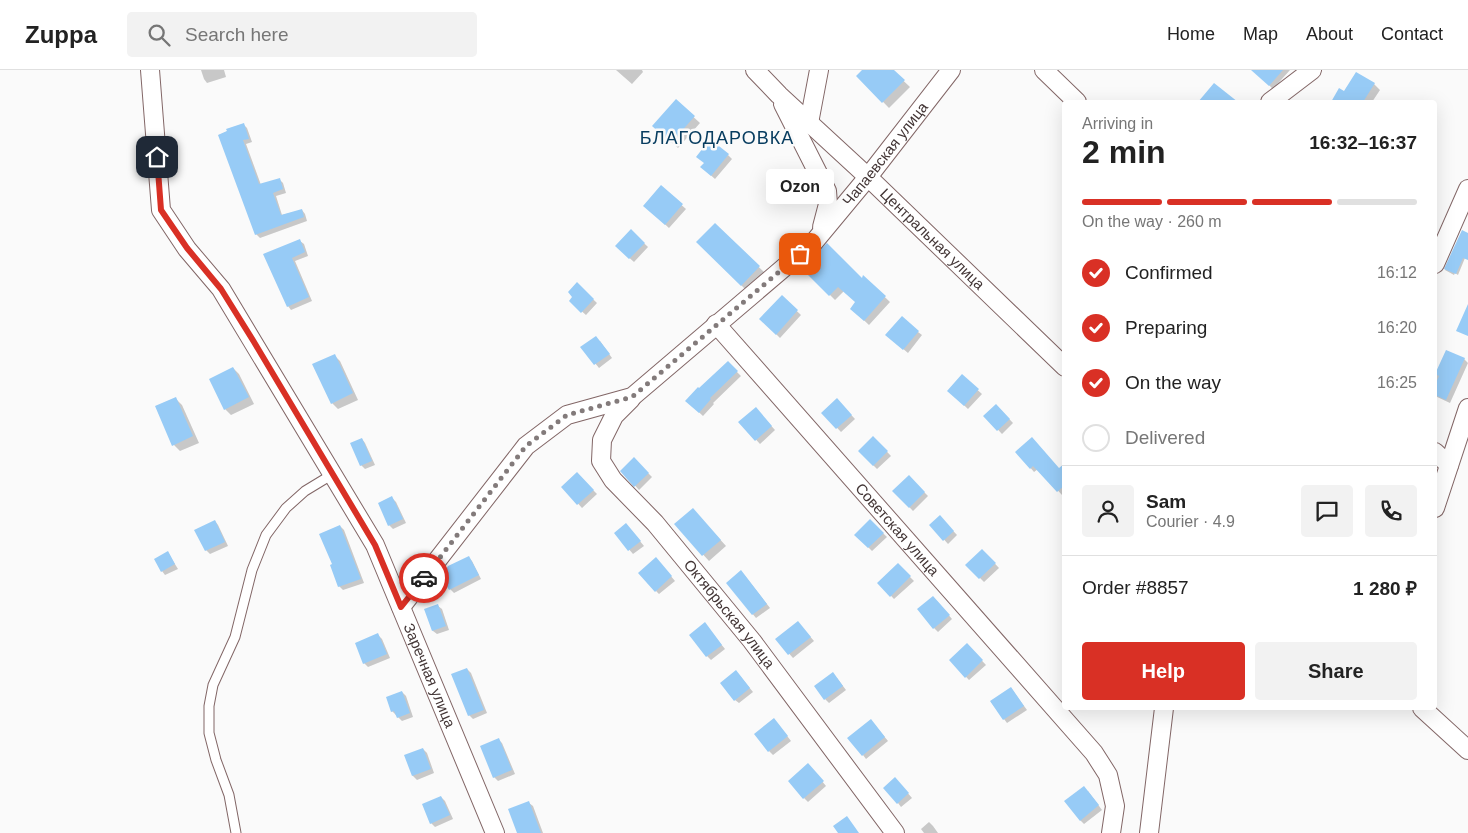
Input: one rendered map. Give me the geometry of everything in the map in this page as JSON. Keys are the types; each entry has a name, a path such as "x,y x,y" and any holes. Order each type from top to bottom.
{"street":[{"name":"Заречная улица","path":"150,70 161,210 187,248 221,289 375,545 495,833"},
{"name":"Центральная улица","path":"755,70 778,95 868,176 1062,364"},
{"path":"810,123 820,70"},
{"name":"Чапаевская улица","path":"401,607 526,446 567,415 632,397 814,242 951,70"},
{"path":"1044,70 1074,100"},
{"path":"1273,100 1312,70"},
{"path":"778,95 827,191 828,204 825,220 814,242"},
{"path":"1437,259 1468,189"},
{"name":"Советская улица","path":"716,324 1094,753 1108,775 1115,806 1111,833"},
{"name":"Октябрьская улица","path":"632,397 614,416 602,440 601,461 613,480 655,523 752,640 895,833"},
{"path":"1437,502 1468,408"},
{"path":"1437,454 1449,465"},
{"path":"1149,833 1164,710"},
{"path":"1424,710 1468,750"}],"lane":[{"path":"236,833 229,795 216,760 209,733 209,706 213,685 235,638 252,570 266,535 286,508 304,490 333,474"}],"building":[{"path":"862,70 894,70 905,80 882,103 856,76"},
{"path":"1251,70 1283,70 1269,86"},
{"path":"1356,72 1375,83 1364,100 1332,100 1339,88 1344,91"},
{"path":"1214,83 1235,100 1200,100"},
{"path":"676,99 695,116 671,143 652,126"},
{"path":"244,123 249,139 243,140 259,184 280,178 283,189 273,193 281,215 302,209 304,217 255,235 218,135 227,131 226,129"},
{"path":"710,139 729,154 711,176 700,167 704,163 696,157"},
{"path":"661,185 683,204 665,225 643,206"},
{"path":"715,223 760,266 741,286 696,242"},
{"path":"631,229 645,243 629,259 615,246"},
{"path":"1462,230 1468,233 1468,260 1463,258 1456,274 1444,269"},
{"path":"300,239 305,252 292,258 309,297 287,307 263,254"},
{"path":"827,243 862,278 863,275 886,296 864,321 850,309 855,302 838,287 829,296 801,268"},
{"path":"577,282 594,299 581,313 569,301 572,297 568,292"},
{"path":"782,295 798,310 776,335 759,319"},
{"path":"1468,304 1468,336 1456,331"},
{"path":"902,316 919,331 903,350 885,335"},
{"path":"596,336 610,354 594,365 580,347"},
{"path":"1446,350 1465,358 1446,400 1437,396 1437,380 1439,376 1437,375 1437,370"},
{"path":"335,354 353,393 331,404 312,364"},
{"path":"728,361 738,371 710,398 699,413 685,401"},
{"path":"233,367 249,397 224,410 209,379"},
{"path":"962,374 979,389 964,406 947,391"},
{"path":"176,397 193,436 172,446 155,406"},
{"path":"837,398 852,415 836,429 821,413"},
{"path":"996,404 1010,419 997,431 983,416"},
{"path":"756,407 772,426 755,441 738,422"},
{"path":"873,436 888,451 873,466 858,451"},
{"path":"1032,437 1059,468 1062,466 1062,488 1057,492 1033,466 1030,469 1015,452"},
{"path":"362,438 372,461 360,466 350,443"},
{"path":"634,457 649,473 634,487 620,471"},
{"path":"577,472 594,490 577,505 561,487"},
{"path":"909,475 925,492 909,508 892,491"},
{"path":"392,496 403,519 388,526 378,503"},
{"path":"693,508 721,540 702,556 674,524"},
{"path":"940,515 954,531 943,541 929,525"},
{"path":"870,519 884,533 868,548 854,535"},
{"path":"215,520 225,542 205,551 194,530"},
{"path":"626,523 641,541 628,551 614,533"},
{"path":"340,525 361,579 338,587 330,565 332,564 319,534"},
{"path":"982,549 996,563 979,579 965,565"},
{"path":"168,551 175,564 161,572 154,559"},
{"path":"469,556 479,575 449,590 442,577 448,566"},
{"path":"656,557 672,576 655,592 638,573"},
{"path":"898,563 911,576 890,597 877,583"},
{"path":"741,570 767,604 752,615 726,583"},
{"path":"933,596 950,615 933,629 917,609"},
{"path":"438,604 446,626 432,631 424,609"},
{"path":"798,621 811,637 788,655 775,639"},
{"path":"705,622 722,645 706,657 689,635"},
{"path":"378,633 387,654 363,664 355,643"},
{"path":"967,643 983,660 965,678 949,660"},
{"path":"467,668 484,710 468,716 451,674"},
{"path":"736,670 750,688 734,701 720,683"},
{"path":"833,672 843,686 824,700 814,686"},
{"path":"1011,687 1024,706 1003,720 990,701"},
{"path":"402,691 410,713 397,718 394,711 391,712 386,697"},
{"path":"774,718 788,736 768,752 754,734"},
{"path":"871,719 885,737 862,756 847,738"},
{"path":"499,738 512,770 493,778 480,746"},
{"path":"423,748 431,769 412,776 404,755"},
{"path":"808,763 824,781 803,799 788,781"},
{"path":"895,777 909,793 897,804 883,788"},
{"path":"1084,786 1099,805 1080,821 1064,801"},
{"path":"441,796 450,815 430,824 422,804"},
{"path":"529,801 541,833 517,833 508,809"},
{"path":"847,816 859,833 838,833 833,826"}],"way so far":[{"path":"424,578 526,446 567,415 632,397 800,254"}],"place":[{"name":"Ozon","path":"800,254"}],"district":[{"name":"БЛАГОДАРОВКА","path":"717,138"}],"route":[{"path":"157,157 161,210 187,248 221,289 254,342 375,545 401,607 424,578"}]}
